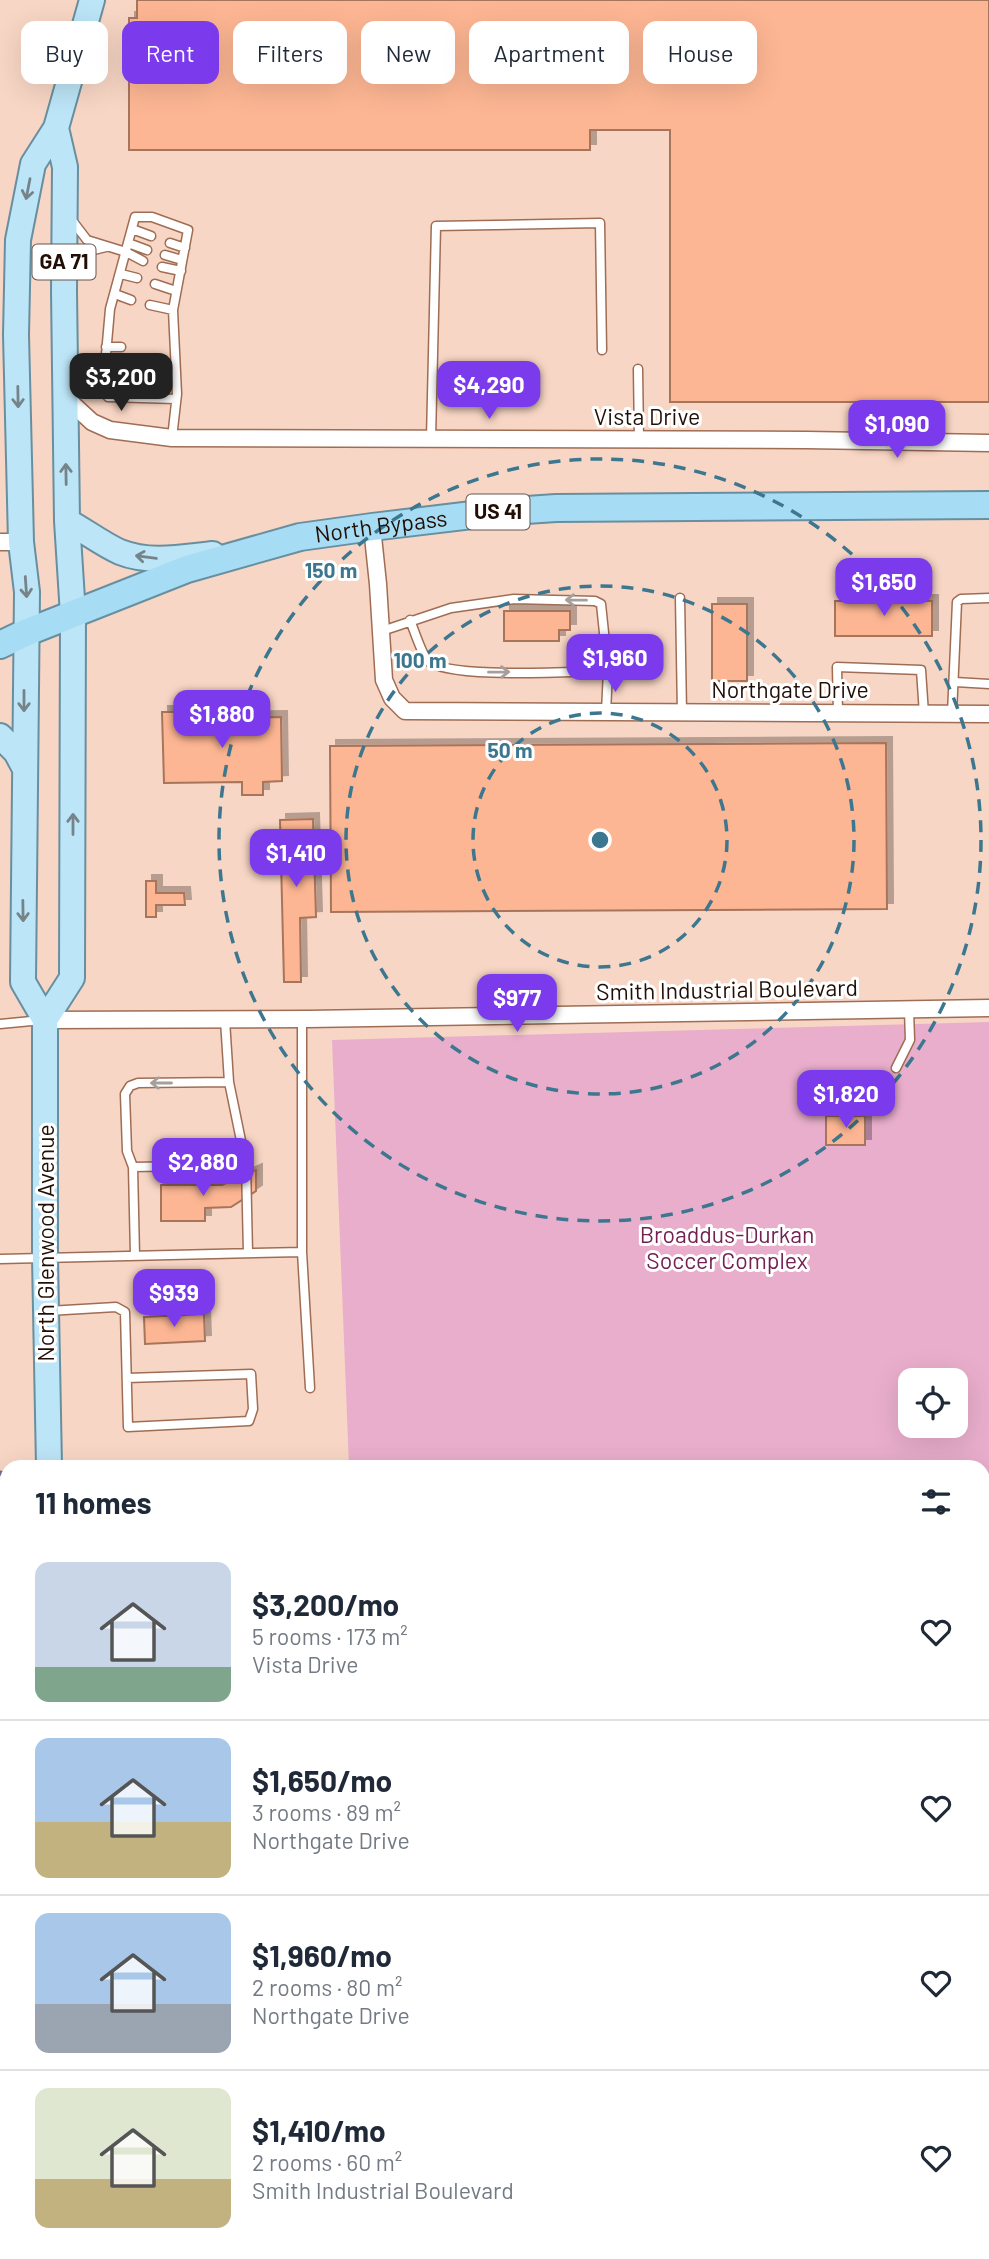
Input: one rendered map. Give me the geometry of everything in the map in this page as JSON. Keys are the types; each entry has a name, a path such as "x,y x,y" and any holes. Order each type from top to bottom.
{"highway":[{"name":"North Bypass","path":"0,645 187,569 300,537 496,512 556,509 989,505"}],"main road":[{"name":"GA 71","path":"25,633 27,592 11,542 18,240 33,163 56,128 92,0"},
{"name":"GA 71","path":"56,128 65,167 63,208 67,521 73,615"},
{"path":"67,521 120,552 147,559 171,559 263,548"},
{"path":"25,633 23,982 45,1020 72,978 73,615"},
{"path":"0,736 16,752 24,767"},
{"name":"North Glenwood Avenue","path":"45,1020 45,1311 49,1460"}],"street":[{"name":"Vista Drive","path":"65,397 92,422 110,430 172,438 989,443"},
{"name":"Northgate Drive","path":"372,527 384,680 392,698 405,711 989,714"},
{"name":"Smith Industrial Boulevard","path":"45,1020 225,1020 989,1008"}],"lane":[{"path":"63,208 87,240 109,246 147,250"},
{"path":"172,438 176,399 175,366 170,346 173,310 188,230 152,217 135,217 110,309 103,388 108,397 176,399"},
{"path":"432,439 436,226 600,223 601,351"},
{"path":"132,229 151,236"},
{"path":"170,243 185,248"},
{"path":"64,291 74,264 85,252 109,246"},
{"path":"127,248 142,261"},
{"path":"166,255 183,260"},
{"path":"162,267 181,271"},
{"path":"121,274 137,278"},
{"path":"155,284 176,291"},
{"path":"115,294 131,300"},
{"path":"150,305 173,310"},
{"path":"107,347 121,347"},
{"path":"105,365 119,365"},
{"path":"165,366 175,366"},
{"path":"638,369 639,439"},
{"path":"680,598 682,713"},
{"path":"952,714 957,602 961,598 989,598"},
{"path":"379,632 450,608 514,599 595,601 601,604 608,671 606,712"},
{"path":"410,620 427,659 442,668 474,672 608,671"},
{"path":"838,713 837,667 921,670 924,714"},
{"path":"955,682 989,684"},
{"path":"896,1068 910,1040 909,1010"},
{"path":"302,1019 302,1252 310,1388"},
{"path":"0,1024 45,1020"},
{"path":"225,1020 229,1082 246,1165 248,1253"},
{"path":"135,1256 133,1167 125,1137 125,1094 130,1086 138,1083 229,1082"},
{"path":"133,1167 246,1165"},
{"path":"0,1259 302,1252"},
{"path":"45,1311 117,1307 125,1312 128,1426 249,1421 253,1409 251,1374 127,1378"},
{"path":"0,2242 0,2259"}],"green space":[{"name":"Broaddus-Durkan Soccer Complex","path":"989,1022 989,1460 349,1460 332,1040"}],"building":[{"path":"137,0 989,0 989,402 670,402 670,130 590,130 590,150 129,150 129,84 219,84 219,21 129,21 129,18 137,18"},
{"path":"835,601 932,601 932,636 835,636"},
{"path":"712,604 747,604 747,681 712,681"},
{"path":"504,611 570,611 570,630 559,630 559,641 504,641"},
{"path":"162,712 206,712 206,718 281,717 282,781 263,782 263,795 242,795 242,782 164,783"},
{"path":"886,743 887,909 331,912 330,746"},
{"path":"313,819 316,917 300,918 301,982 284,982 280,820"},
{"path":"146,881 156,881 156,893 184,893 185,905 156,905 156,917 146,917"},
{"path":"826,1116 865,1116 865,1145 826,1145"},
{"path":"256,1170 256,1191 231,1207 205,1208 205,1221 161,1221 161,1185 222,1185"},
{"path":"204,1314 205,1341 145,1344 144,1317"}]}
